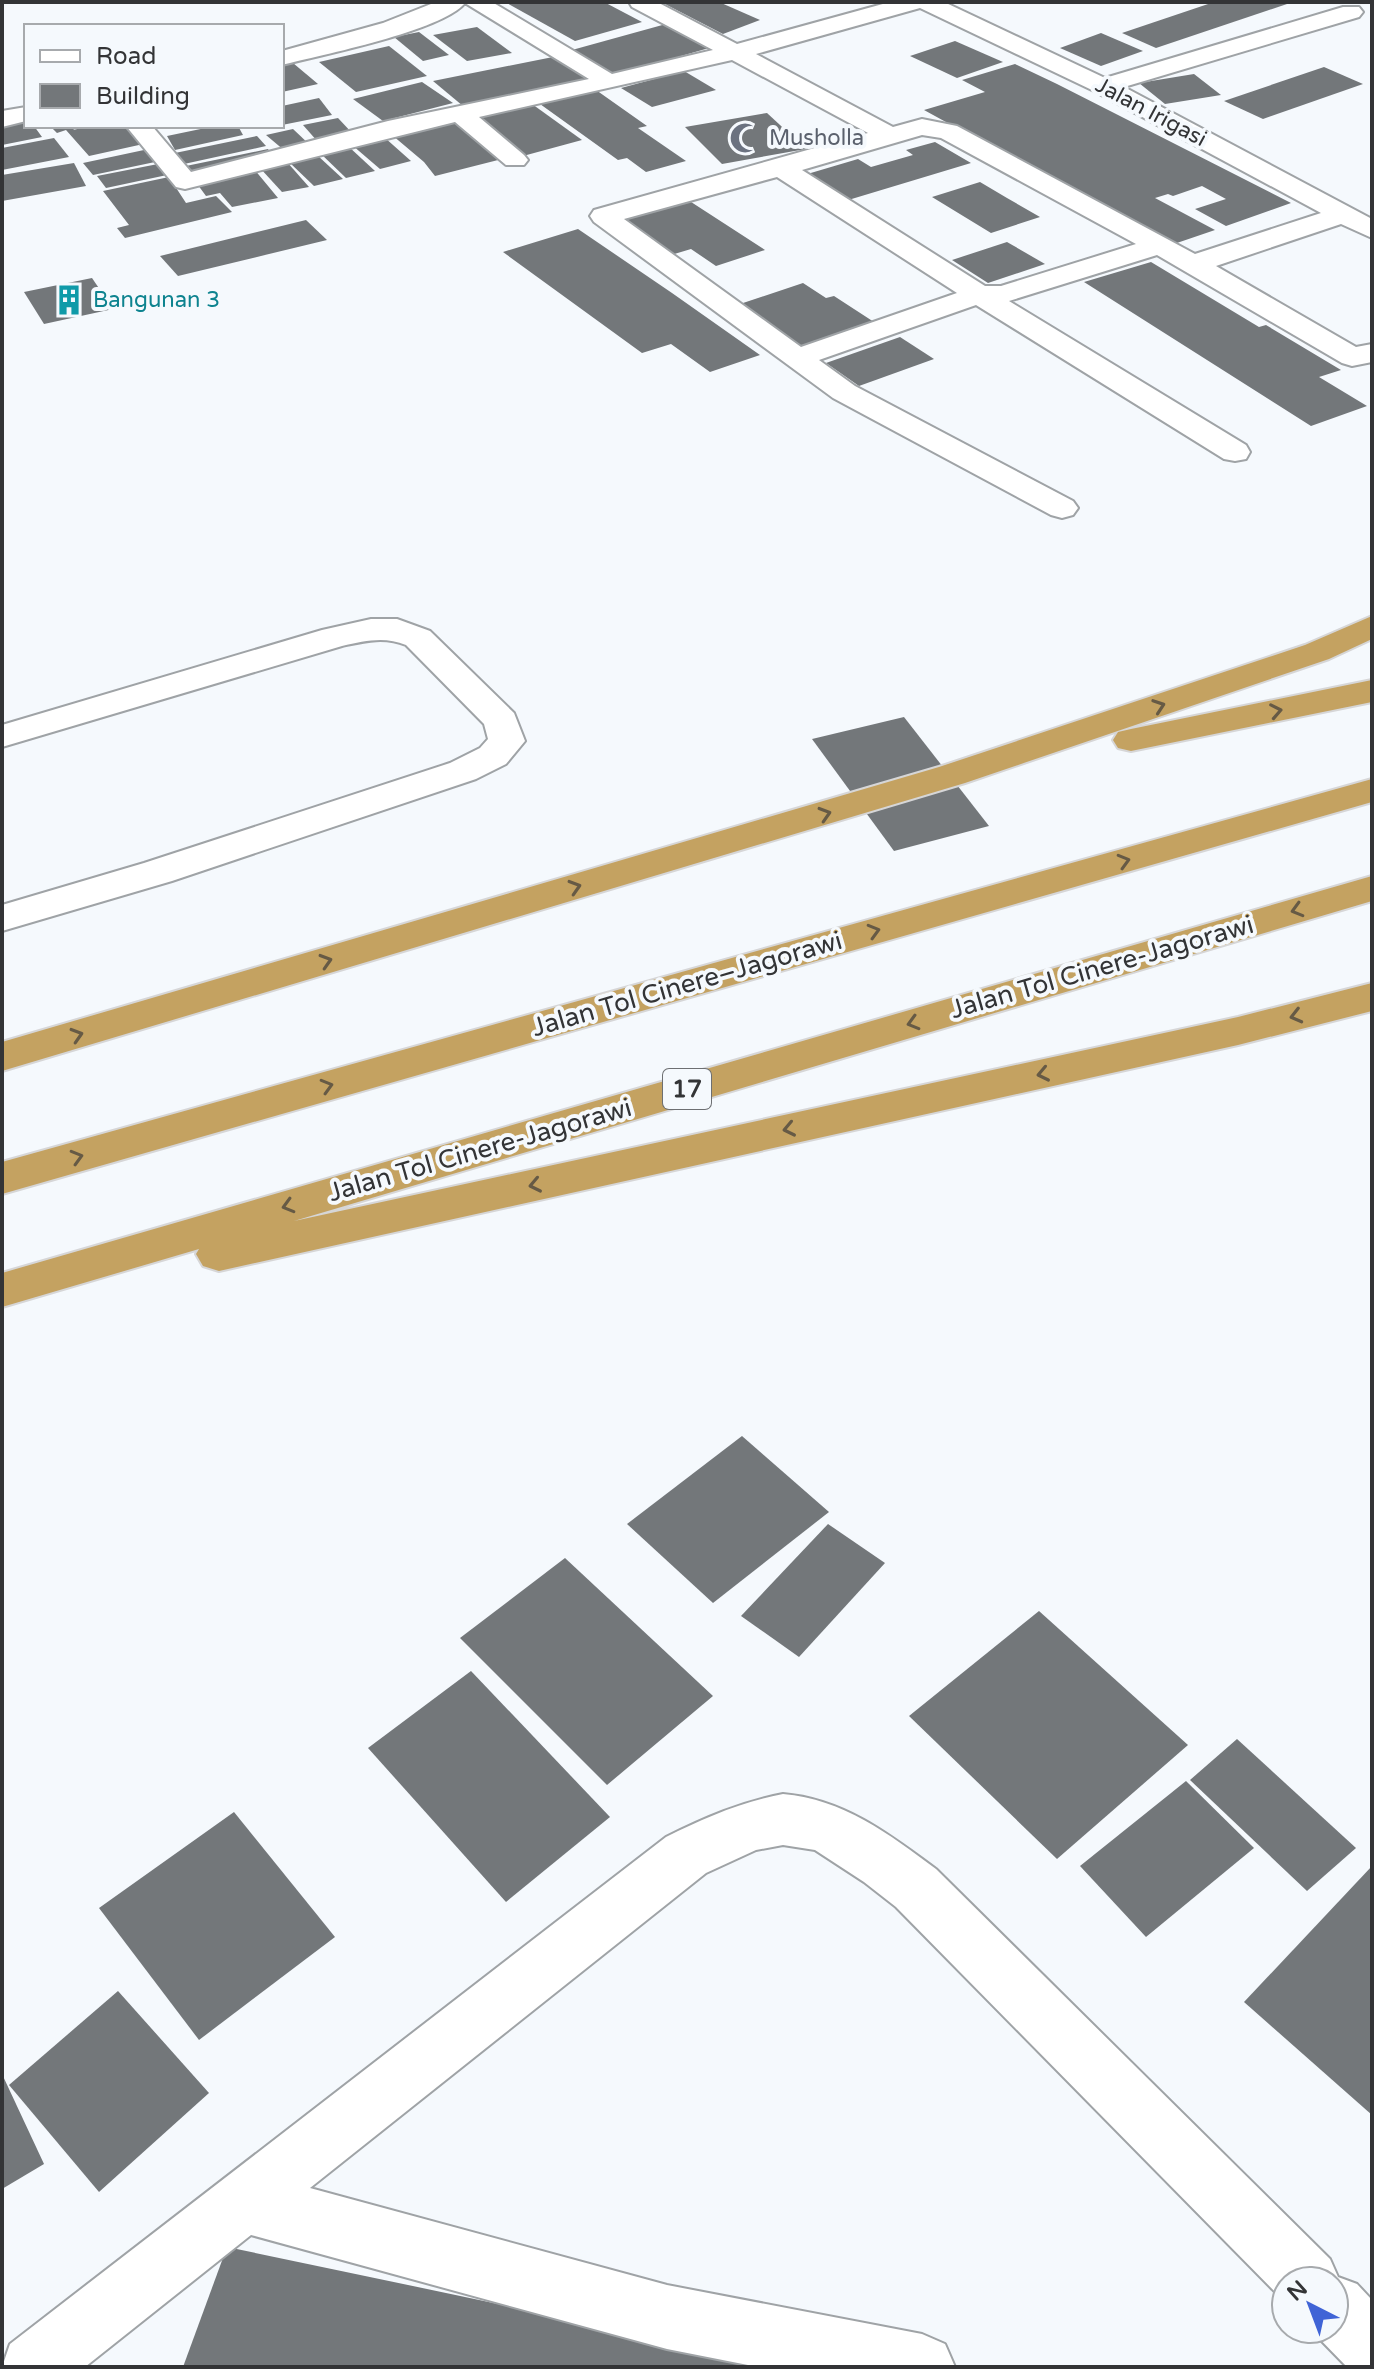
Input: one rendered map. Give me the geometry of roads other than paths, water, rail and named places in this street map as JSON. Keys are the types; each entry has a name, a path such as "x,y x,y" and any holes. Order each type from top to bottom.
{"highway":[{"path":"2,1057 952,775 1317,652 1372,626"},
{"path":"952,775 1372,691"},
{"name":"Jalan Tol Cinere–Jagorawi","path":"2,1178 1372,790"},
{"name":"Jalan Tol Cinere-Jagorawi","path":"2,1290 1372,888"},
{"path":"2,1302 1238,1031 1372,997"}],"street":[{"path":"284,57 397,26 433,14 454,2"},
{"path":"476,2 597,73 607,82"},
{"path":"640,2 890,135"},
{"path":"141,128 192,189 383,131 732,53 916,2"},
{"name":"Jalan Irigasi","path":"926,2 1103,86 1372,230"},
{"path":"1103,86 1351,12"},
{"path":"2,119 24,114"},
{"path":"462,115 515,160"},
{"path":"1062,508 844,392 603,216 922,127 948,131 1193,264 1352,357 1372,353"},
{"path":"781,168 979,295 1235,452"},
{"path":"1193,264 1343,215"},
{"path":"797,358 979,295 1003,294 1158,246"},
{"path":"2,736 334,637 371,629 397,629 418,638 501,721 507,741 493,756 463,771 158,872 2,918"},
{"path":"33,2367 686,1855 750,1824 773,1819 828,1827 860,1845 916,1888 1292,2265"},
{"path":"242,2201 667,2317 922,2367"},
{"path":"1350,2323 1372,2346"}],"place":[{"name":"Musholla","path":"745,138"},
{"name":"Bangunan 3","path":"69,300"}]}
